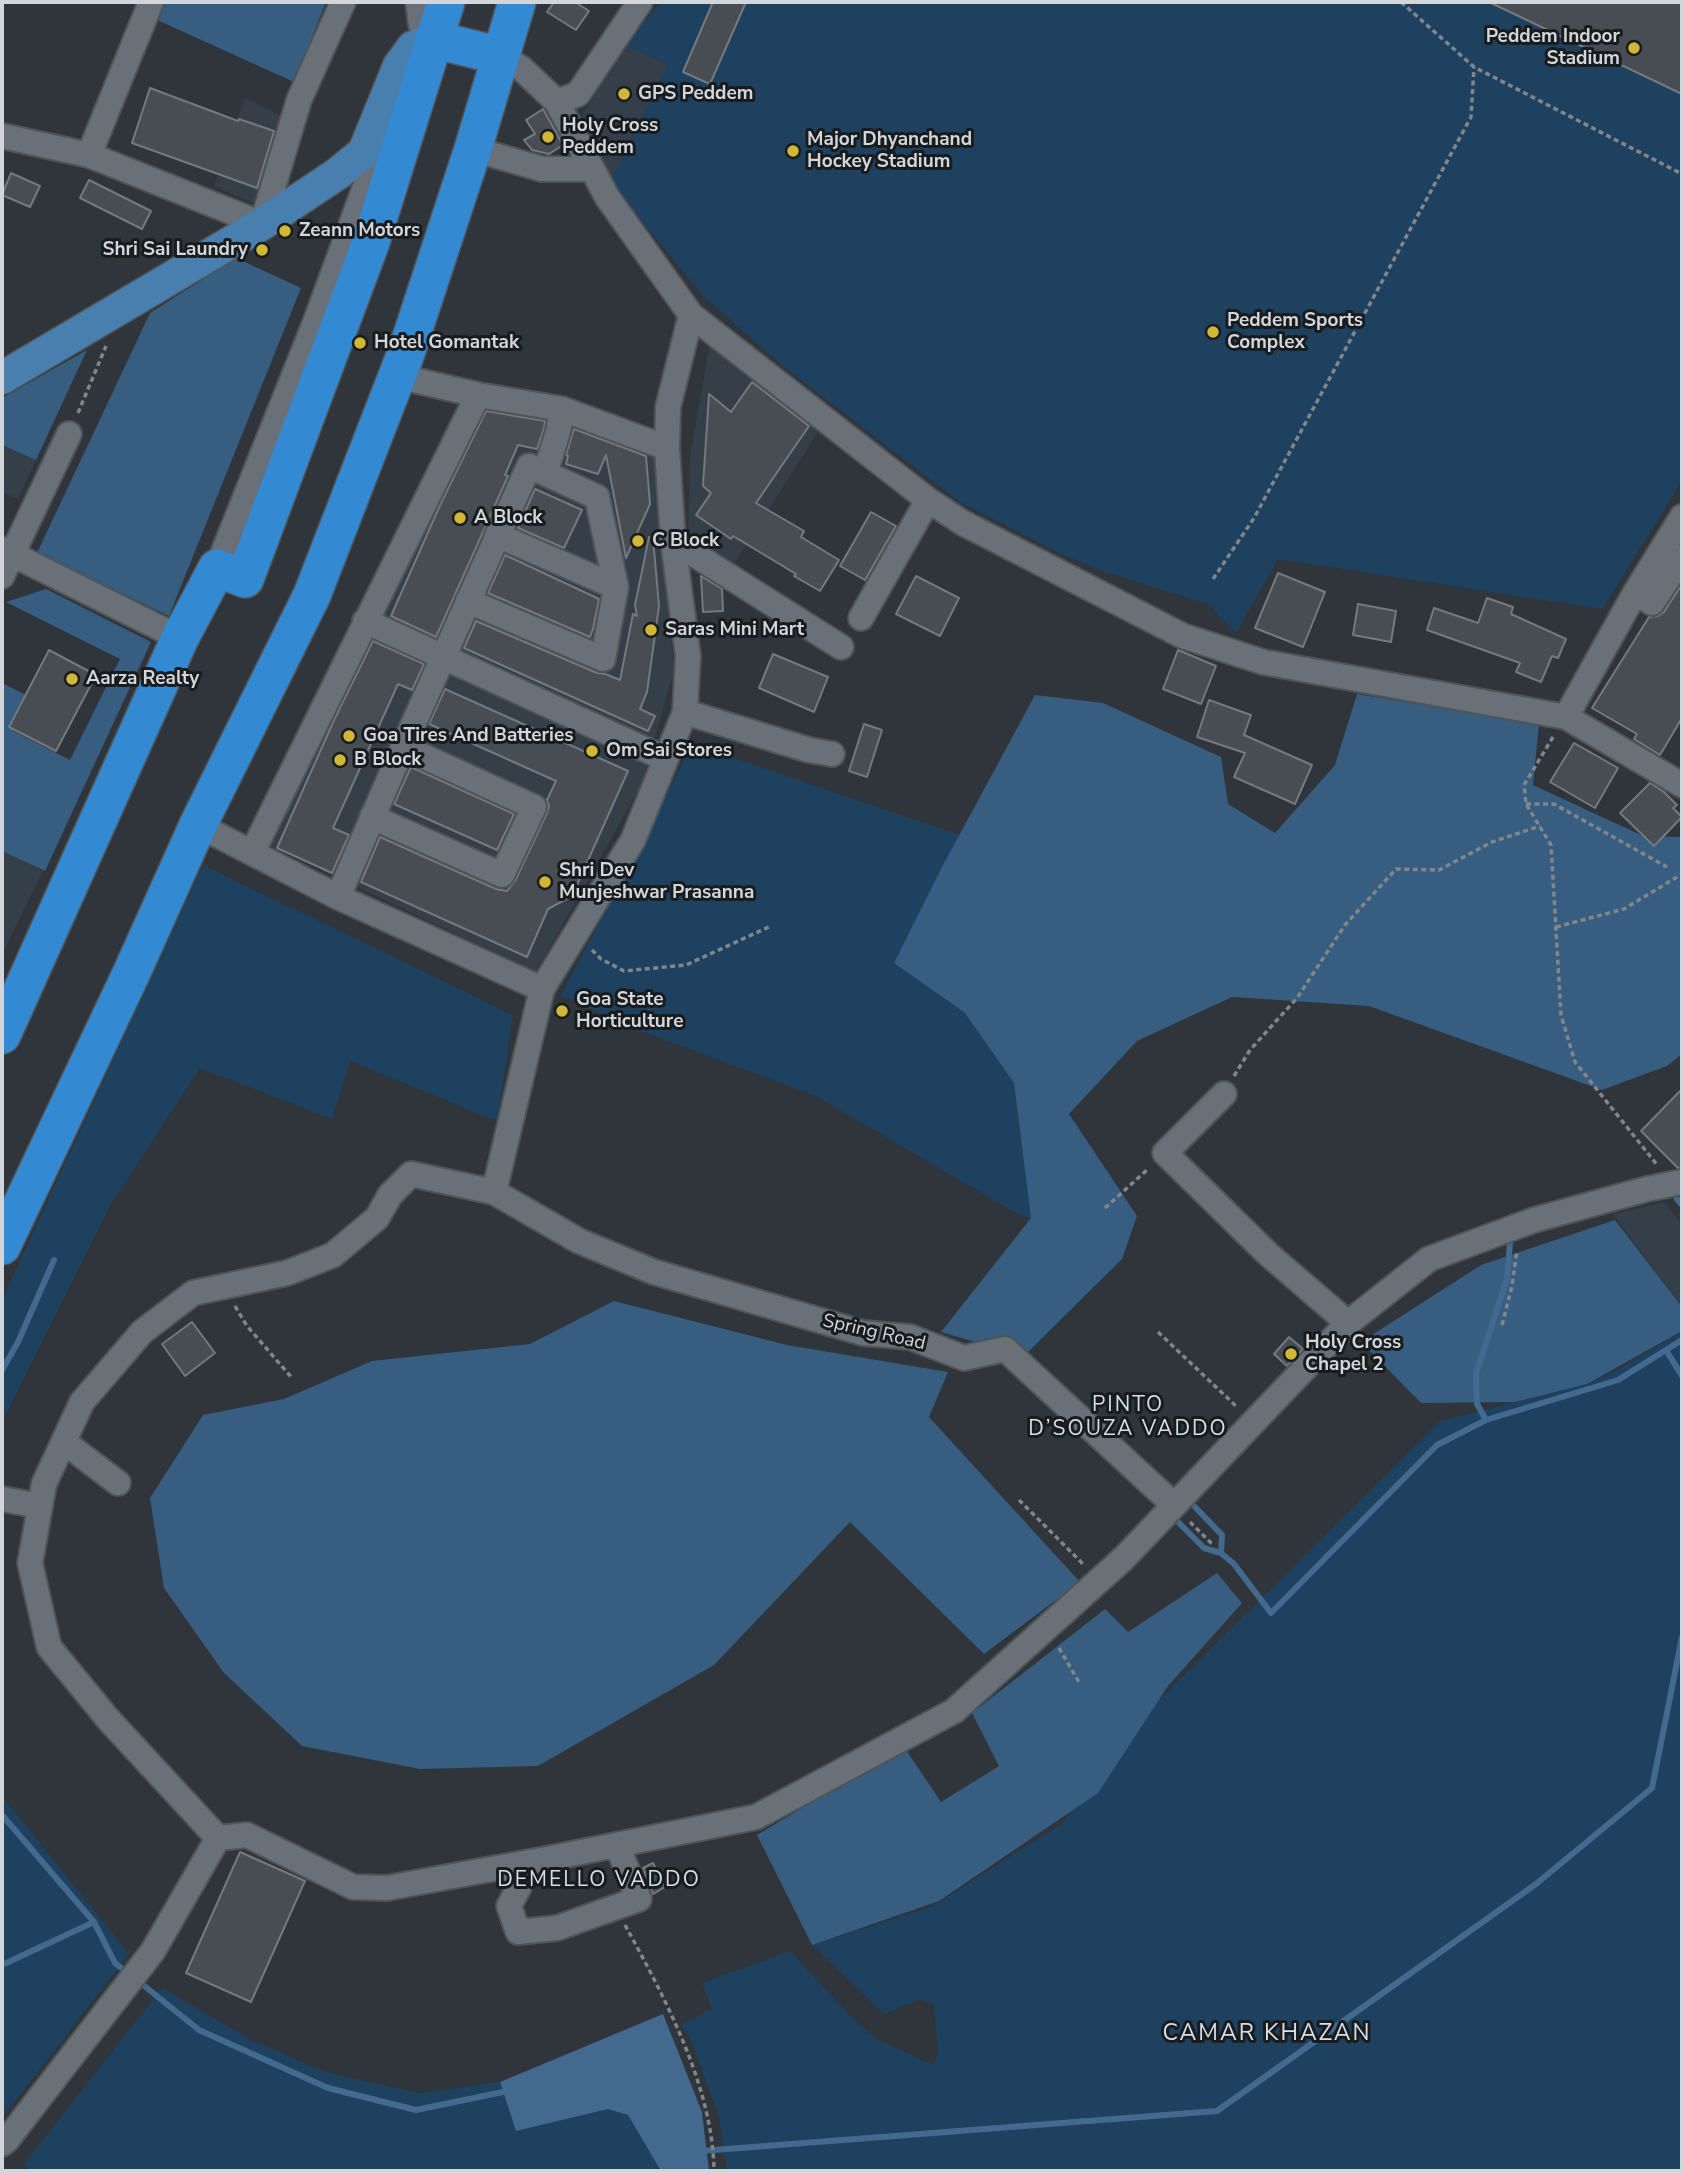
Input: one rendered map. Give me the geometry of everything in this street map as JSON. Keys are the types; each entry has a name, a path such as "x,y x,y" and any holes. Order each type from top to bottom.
{"highway":[{"path":"2,1035 180,638 216,568 245,579 371,242 446,2"},
{"path":"497,2 502,56"},
{"path":"2,1246 131,974 198,825 312,595 397,376 473,149 517,2"},
{"path":"436,40 502,56"}],"main road":[{"path":"2,377 262,224 337,174 364,152 399,66 413,47 436,40"}],"street":[{"path":"89,155 151,2"},
{"path":"2,136 89,155 262,224 299,100 343,2"},
{"path":"418,2 421,25 436,40"},
{"path":"557,102 578,94 640,2"},
{"path":"502,56 521,68 557,102 607,197 691,316 928,500 963,523 1183,636 1264,662 1566,717 1682,785"},
{"path":"473,149 542,169 591,169"},
{"path":"216,568 315,323 368,179 364,152"},
{"path":"218,1838 108,1719 49,1647 30,1563 44,1484 82,1402 142,1332 193,1293 287,1273 333,1255 377,1219 390,1195 411,1174 494,1192 542,989 633,840 685,712 688,656 673,541 667,448 668,407 691,316"},
{"path":"397,376 478,395 562,409 667,448"},
{"path":"252,853 478,395"},
{"path":"545,473 562,409"},
{"path":"69,434 5,559 180,638"},
{"path":"338,897 403,747 497,535 529,466 597,497 616,587 603,659 468,601"},
{"path":"861,618 928,500"},
{"path":"1566,717 1635,593 1681,522"},
{"path":"497,535 616,587"},
{"path":"673,541 841,647"},
{"path":"1635,593 1652,603 1682,557"},
{"path":"365,621 666,759"},
{"path":"685,712 820,752"},
{"path":"372,817 502,875 534,807 403,747"},
{"path":"198,825 338,897 542,989"},
{"path":"1224,1094 1166,1153 1268,1254 1348,1323"},
{"path":"218,1838 247,1835 353,1886 387,1888 756,1817 954,1711 1124,1558 1348,1323 1429,1259 1534,1220 1677,1183"},
{"name":"Spring Road","path":"494,1192 579,1241 654,1272 863,1334 910,1337 964,1358 1005,1349 1177,1502"},
{"path":"64,1442 118,1483"},
{"path":"2,1499 40,1506"},
{"path":"2,2144 153,1951 218,1838"},
{"path":"513,1865 519,1887 509,1906 518,1932 557,1928 639,1899 617,1845"}],"path":[{"path":"1401,2 1474,67 1682,174"},
{"path":"1213,579 1254,517 1471,117 1474,67"},
{"path":"69,434 107,344"},
{"path":"1566,717 1524,785 1526,804 1551,845 1561,1014 1575,1062 1677,1183"},
{"path":"1526,804 1554,804 1667,867"},
{"path":"1224,1094 1250,1050 1297,998 1345,925 1396,869 1439,870 1492,842 1540,826"},
{"path":"1556,927 1625,909 1682,874"},
{"path":"576,933 601,959 624,971 685,965 771,926"},
{"path":"1105,1208 1166,1153"},
{"path":"1502,1325 1517,1253 1515,1227"},
{"path":"222,1287 247,1326 292,1378"},
{"path":"1158,1332 1253,1423"},
{"path":"1019,1500 1099,1580"},
{"path":"1177,1502 1213,1545"},
{"path":"1047,1628 1080,1684"},
{"path":"615,1907 679,2033 706,2110 714,2171"}],"shaded area":[{"path":"162,2 326,2 294,82 155,19"},
{"name":"Peddem Sports Complex","path":"661,2 1682,2 1682,481 1602,609 1278,559 1236,633 1208,604 1105,572 1059,553 960,502 783,366 704,297 610,182 668,65 624,44"},
{"name":"GPS Peddem","path":"624,44 668,65 610,182 578,123"},
{"path":"245,98 287,119 259,206 214,186"},
{"path":"236,258 301,288 169,616 37,553 150,313"},
{"path":"710,342 821,427 728,573 688,548 690,457"},
{"path":"87,350 36,460 2,445 2,398"},
{"path":"484,399 654,447 674,670 642,784 536,972 271,846"},
{"path":"2,445 36,460 18,499 2,492"},
{"path":"46,589 151,642 45,871 2,851 2,683 28,696 13,731 70,760 120,659 6,602"},
{"path":"1357,694 1539,724 1533,785 1643,836 1682,837 1682,1054 1667,1066 1602,1090 1369,1006 1232,997 1137,1041 1069,1114 1137,1216 1122,1259 1024,1356 941,1332 1031,1218 1014,1083 965,1013 894,963 942,867 1035,695 1103,703 1221,757 1228,804 1275,833 1335,765"},
{"path":"693,744 960,835 894,963 965,1013 1014,1083 1031,1218 1021,1216 816,1096 620,1023 561,995"},
{"path":"2,850 43,871 2,954"},
{"path":"203,865 513,1015 497,1121 350,1061 332,1119 200,1068 111,1204 2,1422 2,1300"},
{"path":"1664,1202 1682,1225 1682,1307 1613,1214"},
{"path":"1615,1220 1682,1307 1682,1331 1587,1384 1515,1402 1421,1403 1361,1342 1481,1265"},
{"path":"614,1301 787,1345 948,1372 929,1417 1080,1582 984,1654 850,1522 714,1665 538,1766 420,1769 302,1746 224,1673 164,1588 150,1498 203,1415 284,1399 372,1361 530,1344"},
{"path":"1682,1332 1682,2171 727,2171 719,2117 692,2042 681,2025 712,2009 702,1983 790,1951 852,2018 876,2039 934,2065 938,2052 934,2005 921,1999 884,2014 812,1945 933,1906 1061,1824 1142,1725 1146,1713 1440,1421 1587,1384"},
{"path":"1217,1573 1242,1603 1168,1686 1098,1793 939,1901 812,1945 757,1835 904,1747 941,1802 999,1766 972,1713 1105,1609 1128,1632"},
{"path":"2,1796 129,1954 2,2118"},
{"path":"162,1988 253,2041 325,2072 420,2093 500,2082 516,2131 608,2109 628,2115 661,2171 30,2171 23,2165"},
{"path":"663,2014 702,2112 709,2171 661,2171 628,2115 608,2109 516,2131 500,2082"}],"building":[{"path":"554,2 575,2 589,11 576,30 547,12"},
{"path":"713,2 746,2 710,84 683,72"},
{"name":"Peddem Indoor Stadium","path":"1489,2 1682,2 1682,94"},
{"path":"150,88 238,121 239,119 274,131 257,188 132,143"},
{"name":"Holy Cross Peddem","path":"543,109 563,145 549,154 532,150 524,140 535,134 526,120"},
{"path":"11,173 40,186 30,207 2,195"},
{"path":"89,180 151,211 142,229 80,198"},
{"path":"752,382 809,426 756,503 804,531 801,537 839,560 820,591 733,536 731,539 696,515 711,493 703,486 709,394 731,412"},
{"name":"A Block","path":"486,411 545,421 544,428 537,449 518,445 505,475 508,476 436,637 391,616 441,503"},
{"path":"574,429 646,456 650,504 626,558 606,455 598,474 566,464"},
{"path":"535,489 582,510 564,548 518,528"},
{"path":"871,512 896,526 865,580 840,566"},
{"path":"649,537 653,538 659,606 647,692 640,709 655,716 648,731 464,648 476,621 597,673 620,680 633,614 637,616 635,605"},
{"path":"505,555 599,599 590,637 488,593"},
{"path":"1278,573 1325,592 1303,647 1255,628"},
{"path":"701,576 722,589 723,611 703,612"},
{"path":"916,576 959,598 940,636 896,614"},
{"path":"1682,584 1682,718 1660,755 1634,739 1637,734 1592,708 1649,617 1664,612"},
{"path":"1487,598 1513,607 1511,614 1566,639 1558,658 1552,656 1541,682 1516,672 1520,663 1427,630 1434,608 1478,623"},
{"path":"1358,604 1396,611 1391,642 1353,635"},
{"name":"B Block","path":"373,641 424,664 412,690 398,684 333,828 349,835 332,873 277,848"},
{"path":"49,650 96,675 56,751 9,727"},
{"path":"1178,650 1216,666 1201,704 1163,689"},
{"path":"773,654 828,677 814,712 759,688"},
{"path":"445,689 628,771 572,896 548,909 527,957 361,882 380,837 496,889 507,891 515,881 547,813 547,800 556,781 429,724"},
{"path":"1209,700 1251,715 1244,735 1312,765 1295,804 1234,777 1245,753 1197,737"},
{"path":"864,724 882,730 867,777 849,771"},
{"path":"1574,743 1618,768 1595,808 1550,782"},
{"path":"411,767 514,814 497,850 394,804"},
{"path":"1650,783 1677,805 1673,808 1682,817 1654,846 1620,813"},
{"path":"1682,1089 1682,1168 1678,1168 1641,1131"},
{"path":"192,1322 215,1353 185,1376 162,1344"},
{"name":"Holy Cross Chapel 2","path":"1289,1337 1303,1349 1287,1366 1274,1354"},
{"path":"240,1852 305,1881 251,2002 186,1973"},
{"path":"653,1863 665,1887 653,1894 643,1868"}],"waterway":[{"path":"1677,1199 1682,1205"},
{"path":"1486,1420 1477,1404 1476,1374 1507,1279 1510,1243"},
{"path":"2,1370 18,1342 54,1260"},
{"path":"1172,1516 1204,1548 1221,1553 1234,1564 1271,1613 1437,1445 1486,1420 1618,1380 1682,1340"},
{"path":"1666,1350 1682,1376"},
{"path":"1195,1507 1222,1535 1221,1553"},
{"path":"701,2151 1217,2111 1536,1884 1652,1788 1682,1637"},
{"path":"2,1815 94,1922 115,1963 129,1974"},
{"path":"2,1965 94,1922"},
{"path":"137,1980 199,2030 328,2088 416,2110 508,2091"}],"place":[{"name":"Peddem Indoor Stadium","path":"1634,48"},
{"name":"GPS Peddem","path":"624,94"},
{"name":"Holy Cross Peddem","path":"548,137"},
{"name":"Major Dhyanchand Hockey Stadium","path":"793,151"},
{"name":"Zeann Motors","path":"285,231"},
{"name":"Shri Sai Laundry","path":"262,250"},
{"name":"Peddem Sports Complex","path":"1213,332"},
{"name":"Hotel Gomantak","path":"360,343"},
{"name":"A Block","path":"460,518"},
{"name":"C Block","path":"638,541"},
{"name":"Saras Mini Mart","path":"651,630"},
{"name":"Aarza Realty","path":"72,679"},
{"name":"Goa Tires And Batteries","path":"349,736"},
{"name":"Om Sai Stores","path":"592,751"},
{"name":"B Block","path":"340,760"},
{"name":"Shri Dev Munjeshwar Prasanna","path":"545,882"},
{"name":"Goa State Horticulture","path":"562,1011"},
{"name":"Holy Cross Chapel 2","path":"1291,1354"}],"district":[{"name":"PINTO D’SOUZA VADDO","path":"1128,1418"},
{"name":"DEMELLO VADDO","path":"599,1881"},
{"name":"CAMAR KHAZAN","path":"1267,2034"}]}
